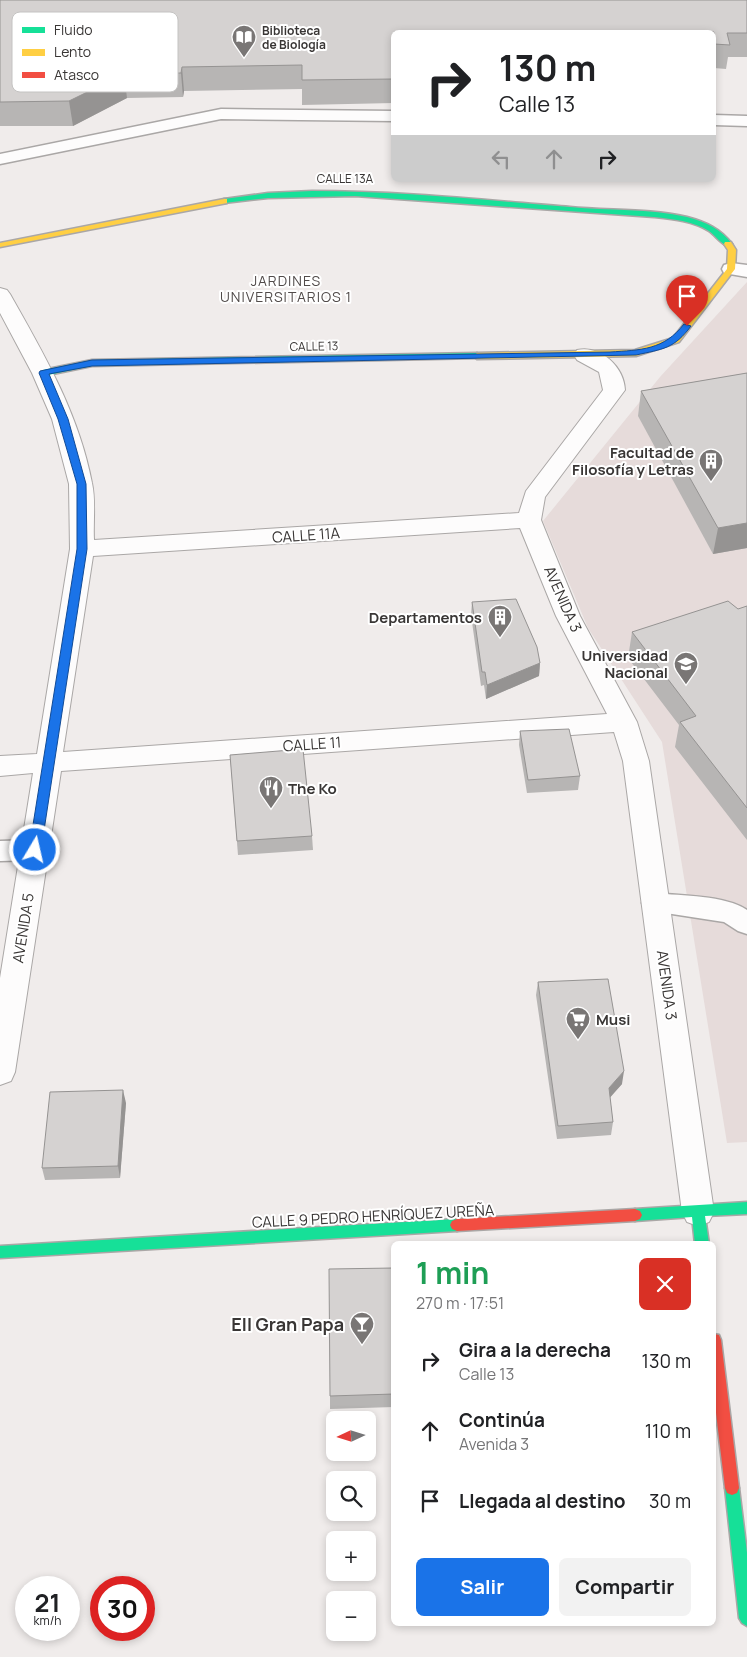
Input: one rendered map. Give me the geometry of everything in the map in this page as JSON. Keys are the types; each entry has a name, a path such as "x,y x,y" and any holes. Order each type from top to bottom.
{"street":[{"name":"CALLE 13A","path":"0,245 192,206 264,196 324,191 360,191 577,210 640,212 687,220 720,234 732,250 739,270"},
{"path":"585,355 636,353 676,340 739,270"},
{"name":"AVENIDA 5","path":"0,294 43,373 63,419 81,484 82,549 0,1072"},
{"path":"529,520 534,496 614,390 615,380 609,369 585,355"},
{"name":"CALLE 13","path":"43,373 92,363 585,355"},
{"name":"CALLE 11A","path":"82,549 529,520"},
{"name":"AVENIDA 3","path":"529,520 568,616 624,722 636,761 702,1241"},
{"name":"CALLE 11","path":"0,766 624,722"},
{"name":"CALLE 9 PEDRO HENRÍQUEZ UREÑA","path":"0,1252 747,1208"},
{"path":"716,1357 747,1618"}],"lane":[{"path":"0,159 221,114 391,116"},
{"path":"716,120 747,121"},
{"path":"0,851 35,850"},
{"path":"655,903 721,911 739,917 747,924"}],"shaded area":[{"name":"Universidad Nacional","path":"747,282 747,1142 727,1143 662,742 588,628 543,521 660,377"}],"building":[{"path":"0,0 747,0 747,33 727,33 730,45 716,44 716,30 391,30 391,79 302,80 302,65 182,67 181,73 178,73 178,12 12,12 12,92 87,92 69,101 0,102"},
{"name":"Facultad de Filosofía y Letras","path":"747,373 747,523 718,528 641,391"},
{"name":"Departamentos","path":"516,599 537,647 540,663 487,685 485,672 482,672 472,602"},
{"path":"728,601 738,609 747,606 747,808 680,722 696,716 632,632"},
{"path":"569,729 580,776 528,780 520,731"},
{"name":"The Ko","path":"303,749 312,836 237,841 230,755"},
{"name":"Musi","path":"608,979 624,1071 609,1088 613,1122 558,1126 538,982"},
{"path":"123,1090 118,1166 42,1168 50,1092"},
{"name":"Ell Gran Papa","path":"391,1268 391,1394 330,1396 329,1269"}],"traffic: fast":[{"path":"224,201 312,194 399,195 574,210 654,214 701,224 716,232 728,244"},
{"path":"43,373 92,363 477,356"},
{"path":"635,1215 747,1208"},
{"path":"698,1212 702,1241"},
{"path":"0,1252 457,1225"},
{"path":"732,1488 747,1618"}],"traffic: slow":[{"path":"0,245 224,201"},
{"path":"477,356 636,353 676,340 731,269 732,250 728,244"}],"traffic: jam":[{"path":"457,1225 635,1215"},
{"path":"716,1356 732,1488"}],"place":[{"name":"Biblioteca de Biología","path":"244,58"},
{"name":"Facultad de Filosofía y Letras","path":"711,482"},
{"name":"Departamentos","path":"500,638"},
{"name":"Universidad Nacional","path":"686,685"},
{"name":"The Ko","path":"271,809"},
{"name":"Musi","path":"578,1040"},
{"name":"Ell Gran Papa","path":"362,1345"}],"district":[{"name":"JARDINES UNIVERSITARIOS 1","path":"286,288"}],"route":[{"path":"35,850 82,549 81,484 63,419 43,373 92,363 610,355 636,353 658,347 676,340 687,326"}]}
